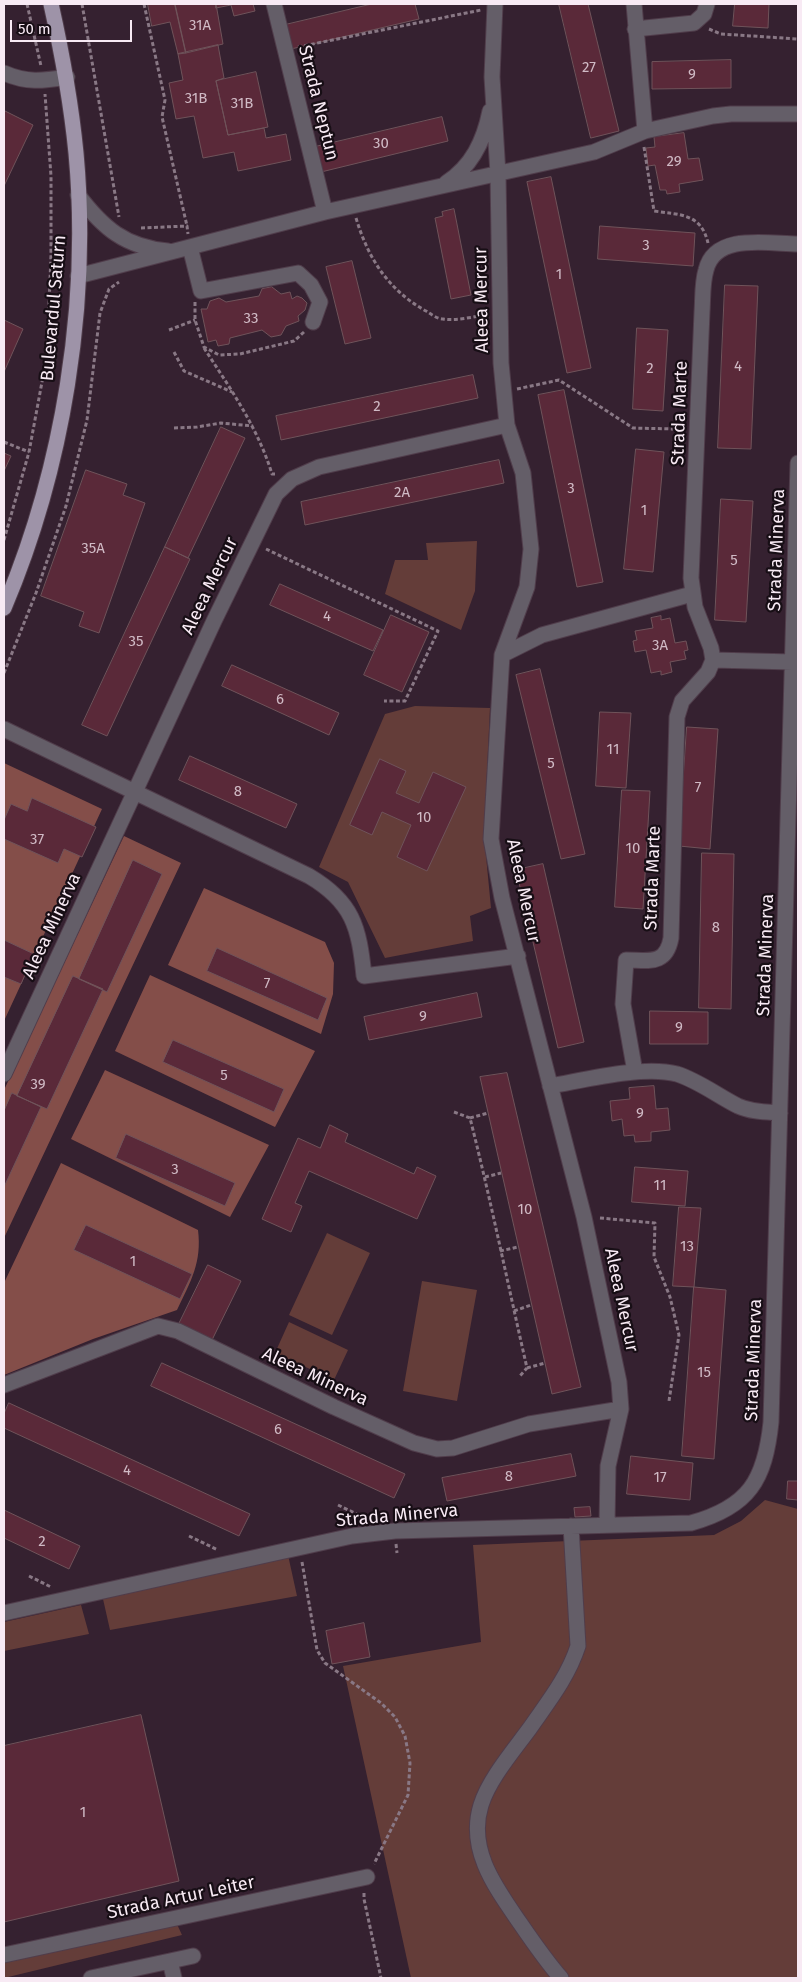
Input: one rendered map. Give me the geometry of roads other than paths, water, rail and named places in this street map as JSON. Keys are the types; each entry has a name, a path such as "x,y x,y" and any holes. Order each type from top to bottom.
{"main road":[{"name":"Bulevardul Saturn","path":"4,608 22,565 53,459 64,407 78,276 80,239 76,153 67,77 51,4"}],"street":[{"name":"Strada Neptun","path":"274,4 325,212"},
{"path":"634,4 645,131"},
{"path":"635,29 694,23 704,14 707,4"},
{"path":"442,185 464,168 480,146 490,110 495,5"},
{"path":"4,73 19,80 44,81 67,77"},
{"path":"492,77 498,174"},
{"path":"78,276 325,212 594,152 645,131 713,116 798,114"},
{"name":"Aleea Mercur","path":"498,174 500,333 504,392 507,425 522,473 531,549 527,587 502,655 491,839 502,898 584,1217 619,1382 621,1410 608,1466 607,1525"},
{"path":"78,195 94,216 119,236 133,244 153,249 174,251"},
{"name":"Strada Marte","path":"635,1072 623,1004 626,960 663,957 669,948 671,938 677,717 682,701 708,672 713,660 711,648 692,594 691,578 702,312 706,269 712,258 723,248 744,242 798,244"},
{"path":"190,247 201,291 298,273 311,285 320,302 313,322"},
{"name":"Aleea Mercur","path":"507,425 319,467 292,480 276,494 135,793 309,876 326,886 338,896 348,910 362,952 364,976 518,956"},
{"name":"Strada Minerva","path":"4,1613 299,1546 352,1536 395,1531 692,1523 712,1517 743,1498 754,1484 763,1467 769,1445 771,1422 798,463"},
{"path":"502,655 542,635 692,594"},
{"path":"713,660 793,662"},
{"path":"8,732 135,793"},
{"name":"Aleea Minerva","path":"4,1074 135,793"},
{"path":"550,1086 635,1072 657,1071 676,1074 696,1082 739,1106 780,1113"},
{"name":"Aleea Minerva","path":"4,1385 158,1326 178,1331 396,1435 438,1449 453,1448 529,1424 621,1410"},
{"path":"561,1978 548,1964 493,1885 482,1859 477,1840 477,1828 481,1805 493,1780 560,1685 573,1661 578,1646 571,1526"},
{"name":"Strada Artur Leiter","path":"4,1955 367,1877"},
{"path":"91,1978 193,1956"},
{"path":"170,1961 174,1978"}]}
